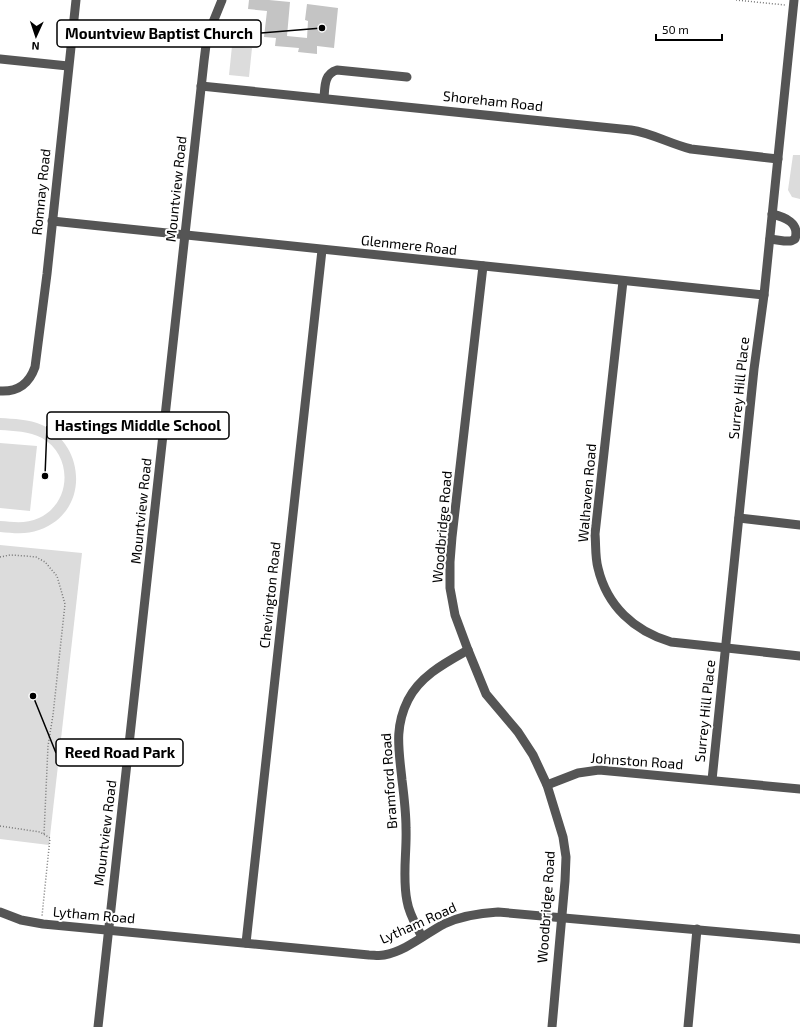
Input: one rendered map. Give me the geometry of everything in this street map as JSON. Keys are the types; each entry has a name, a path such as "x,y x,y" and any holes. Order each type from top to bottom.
{"street":[{"name":"Romnay Road","path":"0,391 15,390 25,384 33,374 36,361 76,0"},
{"name":"Mountview Road","path":"98,1027 201,86 207,37 222,0"},
{"name":"Surrey Hill Place","path":"712,780 754,369 764,295 794,3"},
{"path":"0,59 68,66"},
{"path":"324,98 327,76 331,72 337,70 407,77"},
{"name":"Shoreham Road","path":"201,86 631,130 651,134 678,146 691,149 778,159"},
{"path":"770,239 791,241 795,239 796,234 795,227 792,222 781,216 772,214"},
{"name":"Glenmere Road","path":"52,221 764,295"},
{"name":"Chevington Road","path":"246,942 322,250"},
{"name":"Woodbridge Road","path":"483,266 450,562 450,588 455,615 486,694 518,732 533,755 547,785 563,837 566,857 565,881 552,1027"},
{"name":"Walhaven Road","path":"623,281 595,534 597,566 603,587 626,618 646,632 658,638 671,642 800,656"},
{"path":"739,518 800,525"},
{"name":"Bramford Road","path":"422,937 413,921 406,900 406,828 398,752 398,733 404,710 409,698 417,686 438,668 468,650"},
{"name":"Johnston Road","path":"547,785 578,772 599,770 800,789"},
{"name":"Lytham Road","path":"0,912 21,920 43,924 246,942 369,955 384,955 402,948 457,919 485,912 561,916 800,939"},
{"path":"688,1027 697,929"}],"path":[{"path":"736,0 794,3"},
{"path":"0,557 10,555 36,557 45,562 57,576 65,604 53,716 48,746 44,834"},
{"path":"0,826 40,832 50,838 42,916"}],"shaded area":[{"path":"232,46 252,48 249,77 229,75"},
{"path":"793,155 800,155 800,199 792,197 788,190"},
{"path":"0,418 27,420 42,425 57,435 68,448 74,463 76,479 74,495 67,509 55,521 34,532 0,532 0,521 29,521 39,518 50,511 58,502 63,491 63,467 59,456 52,446 42,438 32,434 0,430"},
{"path":"0,443 37,446 30,511 0,508"},
{"path":"0,545 82,553 49,845 0,839"}],"building":[{"path":"249,0 290,2 287,36 307,38 308,21 305,20 307,4 338,8 334,48 317,46 317,54 298,52 299,48 275,46 276,38 264,37 267,11 248,9"}],"place":[{"name":"Mountview Baptist Church","path":"322,28"},
{"name":"Hastings Middle School","path":"45,476"},
{"name":"Reed Road Park","path":"33,696"}]}
